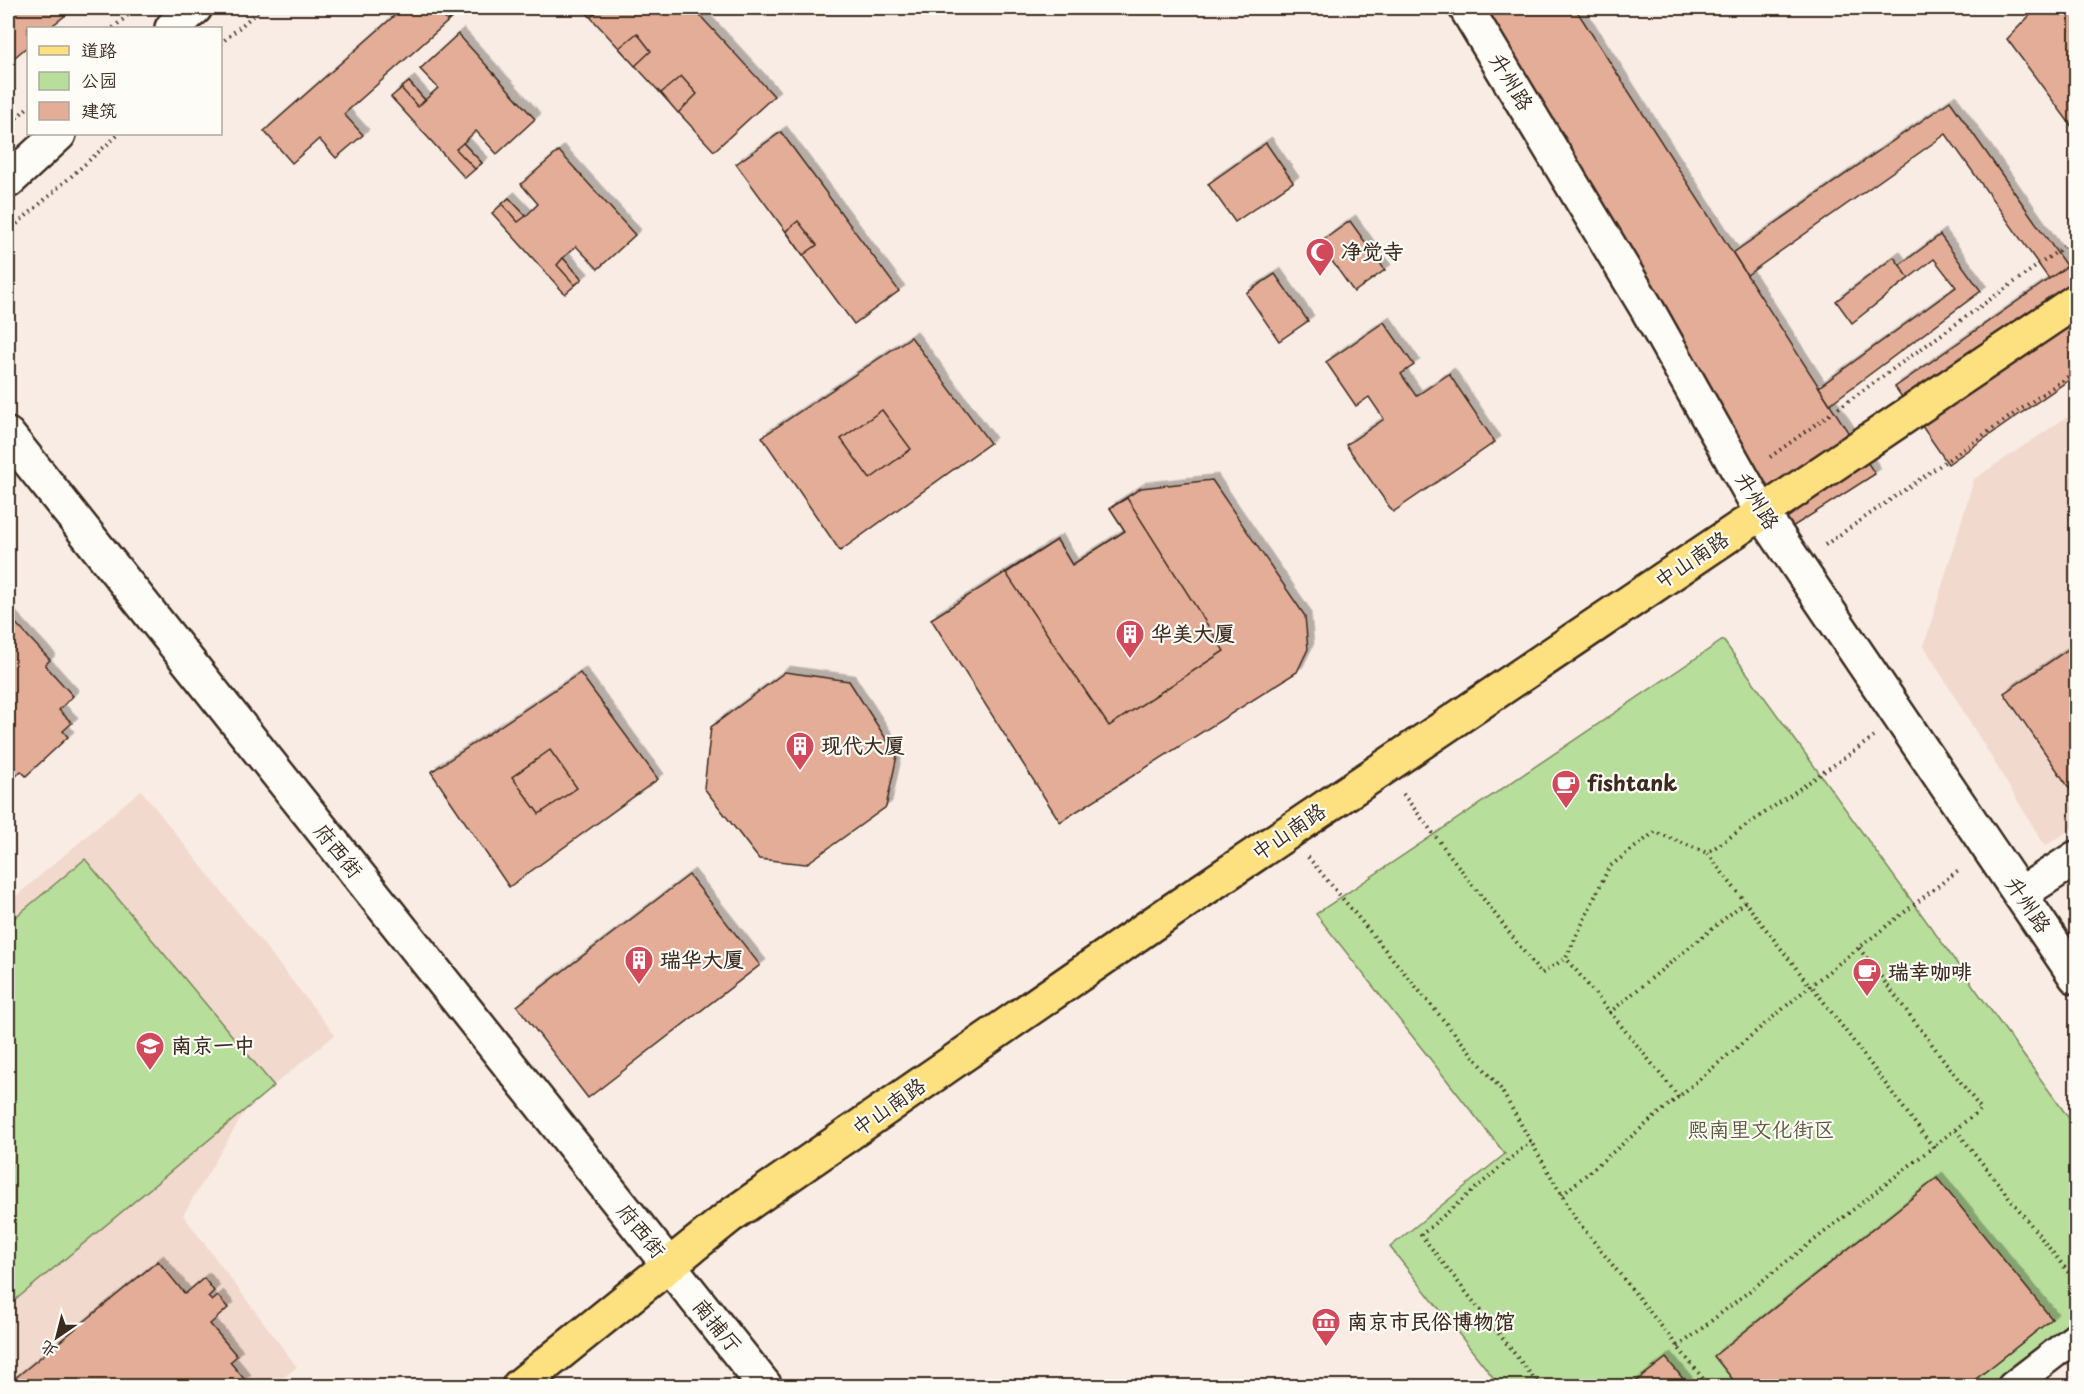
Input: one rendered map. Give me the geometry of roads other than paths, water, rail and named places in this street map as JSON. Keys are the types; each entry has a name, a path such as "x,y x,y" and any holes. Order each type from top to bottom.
{"main road":[{"name":"中山南路","path":"519,1386 730,1216 1158,921 2076,301"}],"street":[{"path":"173,27 195,8"},
{"name":"升州路","path":"1466,8 1646,307 1762,513 2076,977"},
{"path":"8,181 58,135"},
{"name":"府西街","path":"8,435 669,1266"},
{"path":"2020,894 2076,858"},
{"name":"南捕厅","path":"669,1266 765,1386"},
{"path":"2012,1386 2076,1337"}],"place":[{"name":"净觉寺","path":"1320,278"},
{"name":"华美大厦","path":"1130,660"},
{"name":"现代大厦","path":"800,772"},
{"name":"fishtank","path":"1566,810"},
{"name":"瑞华大厦","path":"639,986"},
{"name":"瑞幸咖啡","path":"1867,998"},
{"name":"南京一中","path":"150,1072"},
{"name":"南京市民俗博物馆","path":"1326,1348"}],"park label":[{"name":"熙南里文化街区","path":"1761,1130"}]}
